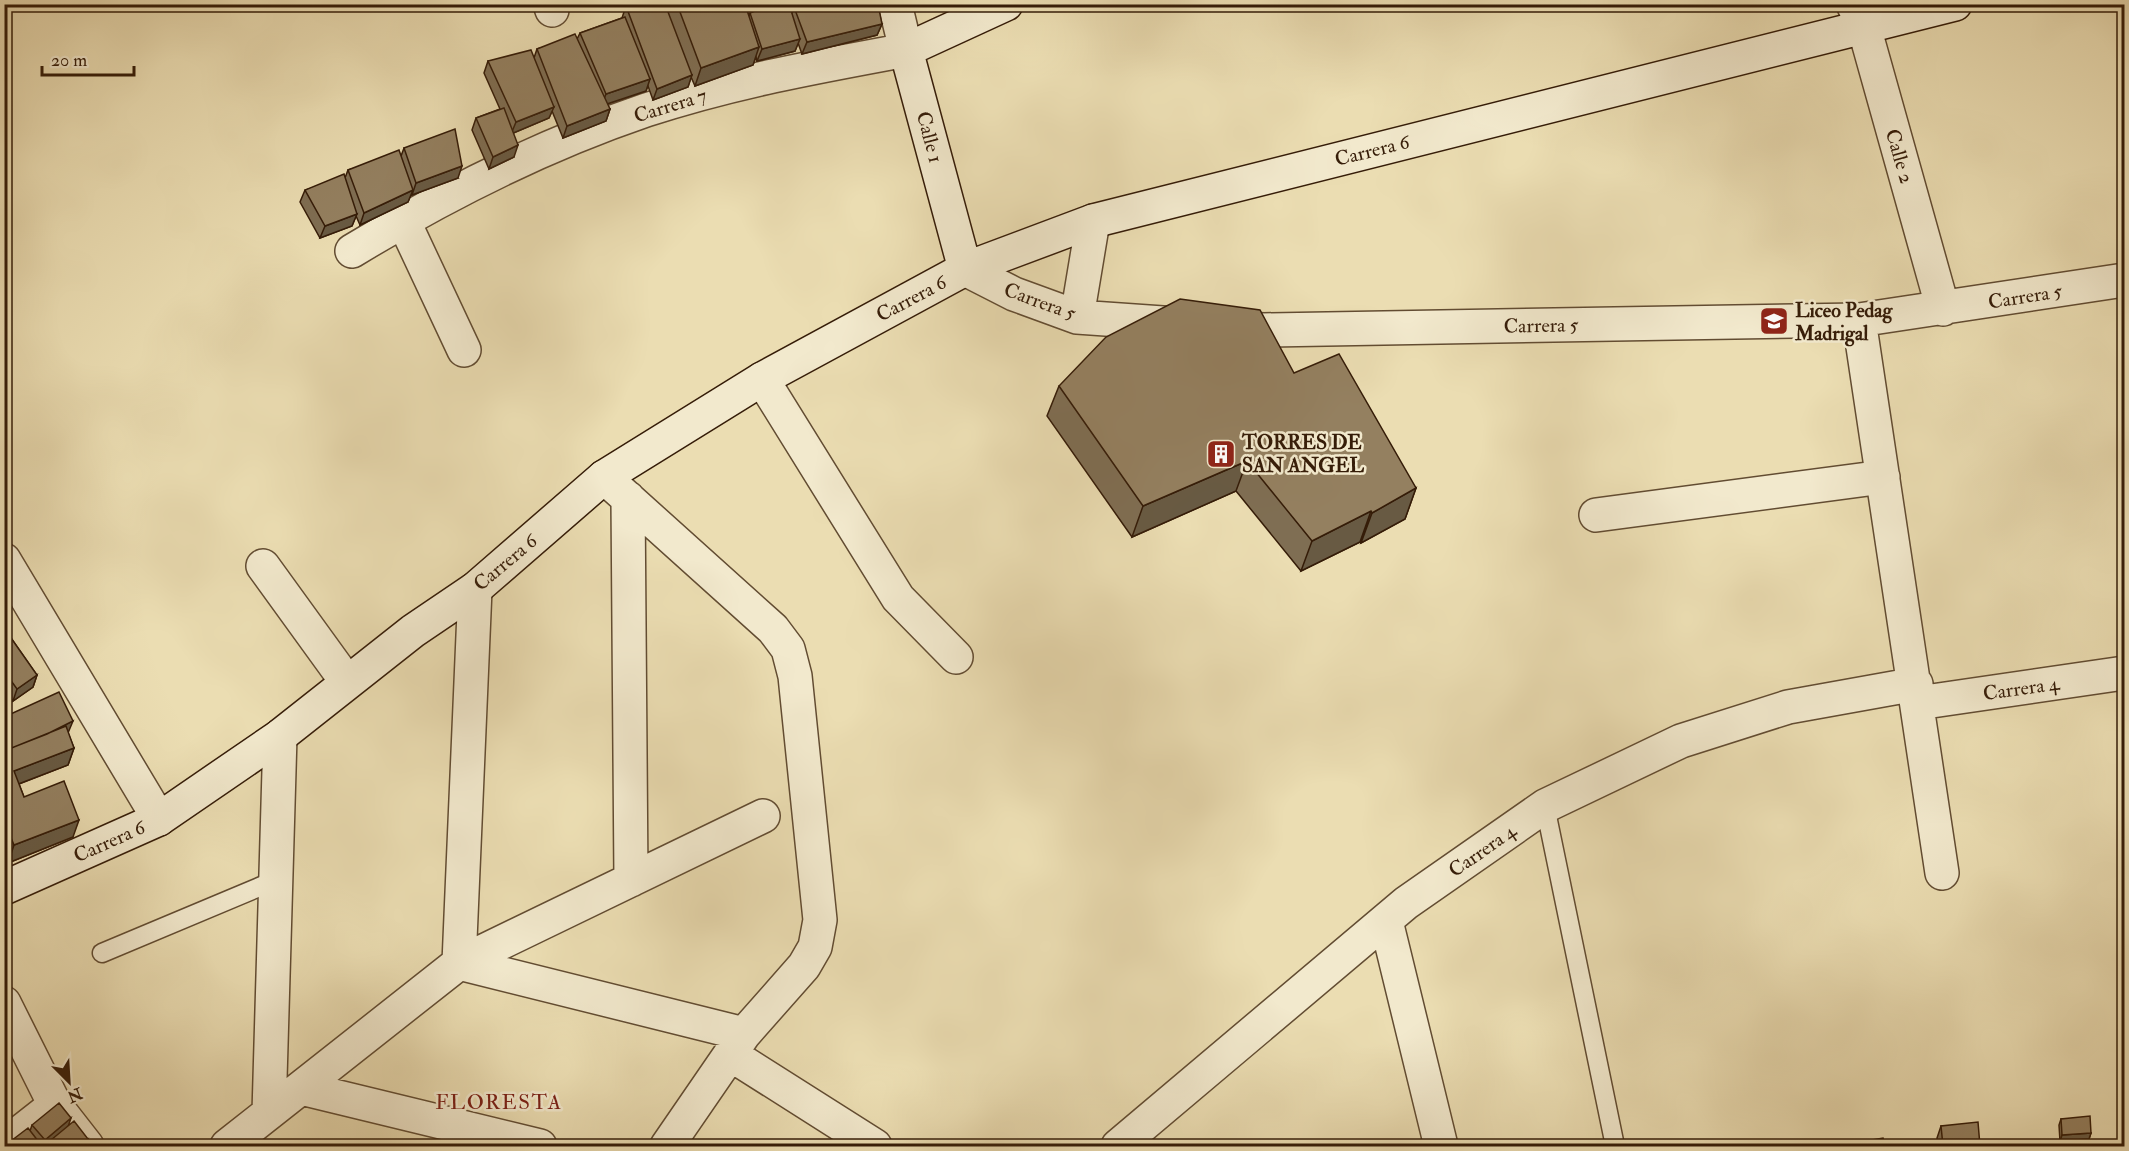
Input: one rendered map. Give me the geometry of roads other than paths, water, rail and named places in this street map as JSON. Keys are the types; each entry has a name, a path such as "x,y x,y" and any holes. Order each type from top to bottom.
{"street":[{"name":"Calle 1","path":"895,4 965,269"},
{"name":"Carrera 7","path":"352,251 402,220 522,160 646,110 774,74 906,50 1006,4"},
{"name":"Carrera 6","path":"4,888 159,819 280,736 412,631 475,589 604,477 762,379 965,269 1093,221 1858,16 1955,4"},
{"name":"Calle 2","path":"1858,16 1943,309"},
{"path":"402,220 464,350"},
{"path":"1077,316 1093,221"},
{"name":"Carrera 5","path":"965,269 1014,294 1077,316 1263,330 1859,320 2124,280"},
{"path":"1859,320 1917,694 1942,873"},
{"path":"762,379 898,598 956,657"},
{"path":"604,477 773,629 788,650 795,676 820,920 815,947 804,966 737,1044 667,1146"},
{"path":"1596,516 1883,477"},
{"path":"628,498 631,880"},
{"path":"4,560 159,819"},
{"path":"263,566 347,682"},
{"path":"459,963 475,589"},
{"name":"Carrera 4","path":"1118,1146 1406,903 1545,806 1681,741 1788,707 2124,673"},
{"path":"269,1113 280,736"},
{"path":"227,1146 459,963 763,816"},
{"path":"1386,921 1441,1146"},
{"path":"459,963 737,1044 875,1146"},
{"path":"4,1003 55,1104 87,1146"},
{"path":"301,1088 540,1146"},
{"path":"4,1145 55,1104"}],"lane":[{"path":"1545,806 1616,1146"},
{"path":"102,953 276,880"}],"place":[{"name":"Liceo Pedag Madrigal","path":"1774,321"},
{"name":"TORRES DE SAN ANGEL","path":"1221,454"}],"district":[{"name":"FLORESTA","path":"499,1102"}]}
